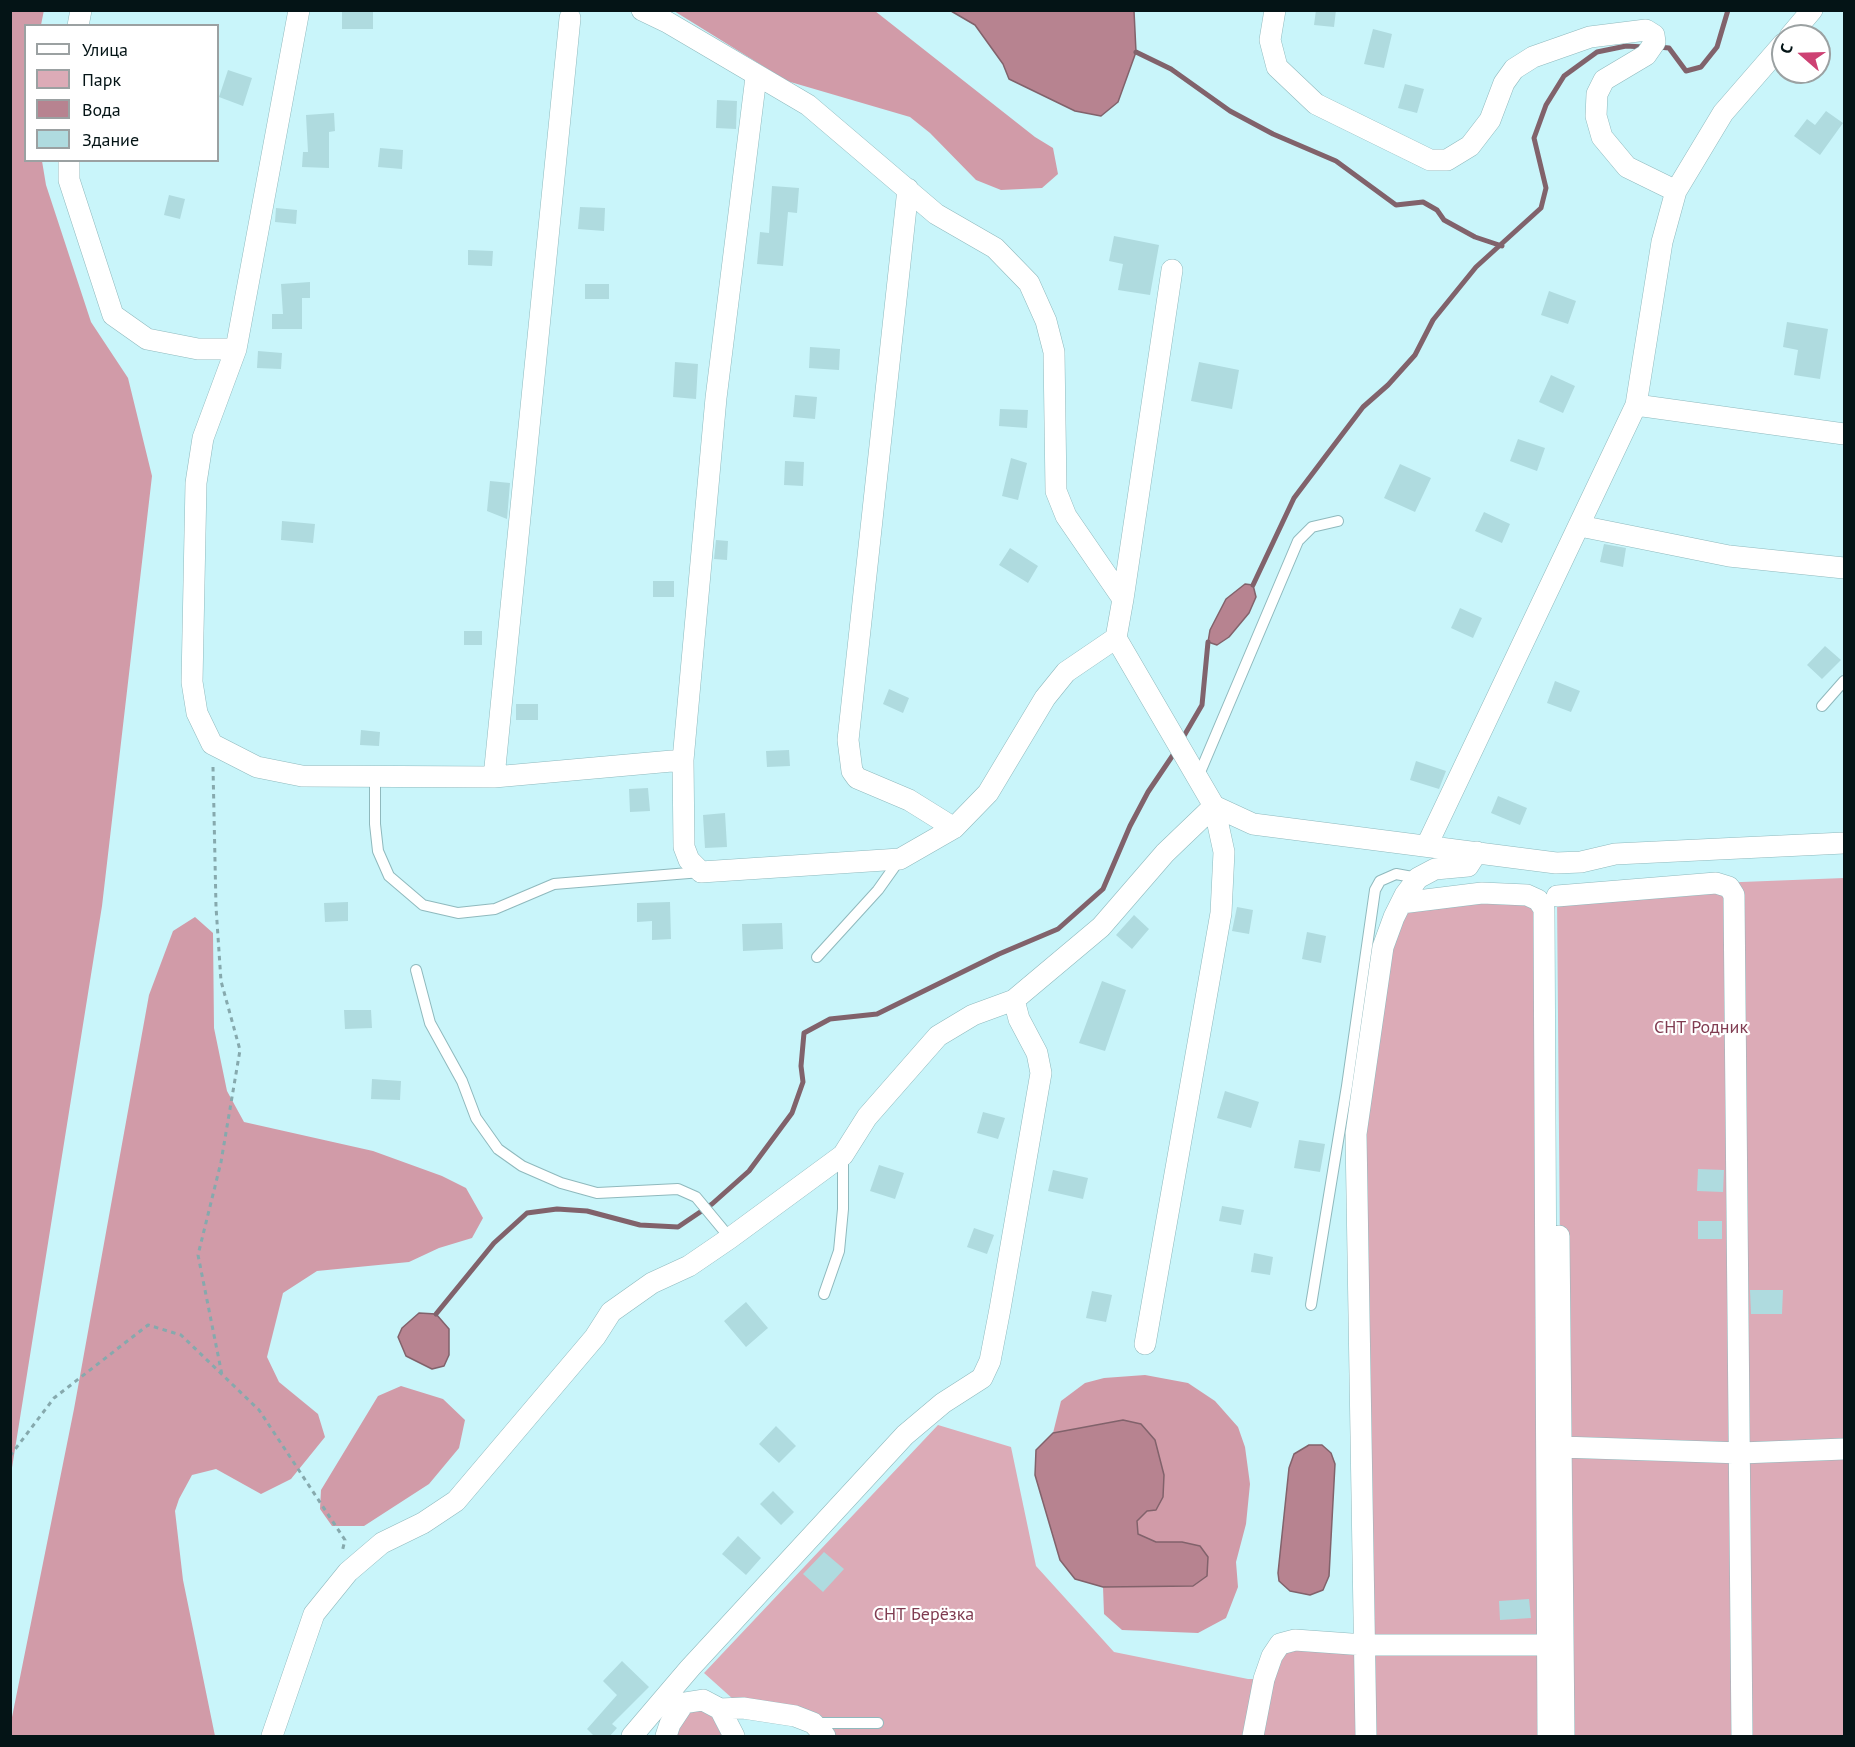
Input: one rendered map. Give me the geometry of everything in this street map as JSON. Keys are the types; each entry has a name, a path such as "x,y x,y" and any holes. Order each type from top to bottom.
{"street":[{"path":"299,10 236,349 203,438 196,483 192,682 197,713 212,744 257,767 302,776 494,777 683,760"},
{"path":"642,10 667,22 756,77 808,105 936,214 995,248 1029,283 1046,321 1054,352 1056,491 1066,516 1123,599"},
{"path":"1275,10 1270,40 1276,67 1316,104 1430,160 1447,160 1470,147 1490,120 1504,83 1514,69 1533,57 1590,37 1646,30 1654,35 1655,42 1646,55 1604,80 1597,94 1596,116 1602,137 1628,167 1676,191"},
{"path":"1800,24 1812,10"},
{"path":"494,777 565,13"},
{"path":"1427,845 1636,405 1662,242 1676,191 1723,114 1771,58"},
{"path":"756,77 717,398 683,760 684,847 688,860 701,872 900,859 954,828 988,793 1045,698 1066,672 1116,638"},
{"path":"69,162 69,180 114,315 147,339 198,349 236,349"},
{"path":"908,189 848,740 852,771 857,778 909,800 954,828"},
{"path":"1145,1344 1221,913 1224,852 1214,806 1116,638 1172,270"},
{"path":"1636,405 1845,434"},
{"path":"1580,526 1729,556 1845,568"},
{"path":"1214,806 1253,825 1427,845 1556,863 1581,862 1615,854 1845,843"},
{"path":"272,1737 314,1614 348,1572 382,1543 423,1523 456,1501 596,1337 612,1312 652,1283 689,1266 843,1155 867,1117 938,1036 973,1015 1014,1000 1101,927 1165,853 1214,806"},
{"path":"1366,1737 1356,1134 1383,947 1401,903 1418,878 1435,869 1468,866 1477,852"},
{"path":"1556,863 1564,1737"},
{"path":"1557,896 1716,883 1729,886 1734,895 1742,1737"},
{"path":"1401,903 1493,893 1527,895 1538,900 1544,909 1548,1737"},
{"path":"632,1737 690,1668 905,1435 943,1403 982,1378 990,1361 1041,1073 1037,1053 1019,1019 1014,1000"},
{"path":"1561,1447 1741,1453 1845,1449"},
{"path":"1253,1737 1264,1679 1272,1656 1280,1644 1295,1640 1365,1645 1546,1645"},
{"path":"666,1737 670,1724 684,1703 703,1700 720,1709 743,1708 795,1716 819,1730"},
{"path":"720,1709 734,1737"}],"lane":[{"path":"1198,777 1298,541 1312,527 1338,521"},
{"path":"1822,706 1845,681"},
{"path":"375,778 375,824 378,851 389,876 423,905 458,913 495,909 554,885 701,872"},
{"path":"817,957 878,890 900,859"},
{"path":"1311,1305 1347,1086 1375,890 1380,881 1396,874 1418,878"},
{"path":"416,970 430,1023 462,1081 476,1118 498,1149 522,1166 561,1183 597,1193 678,1189 696,1197 730,1238"},
{"path":"824,1294 838,1251 843,1209 843,1155"},
{"path":"819,1730 878,1723"}],"path":[{"path":"212,744 216,907 221,981 240,1050 221,1162 198,1255 222,1375"},
{"path":"10,1456 54,1398 148,1325 181,1335 259,1410 345,1540 340,1560"}],"green space":[{"name":"СНТ Родник","path":"1844,878 1844,1736 1564,1736 1557,896 1716,883"},
{"name":"СНТ Берёзка","path":"1538,900 1548,1736 825,1736 743,1708 704,1673 938,1425 1011,1447 1036,1566 1114,1652 1248,1679 1264,1679 1280,1644 1365,1644 1356,1134 1401,903"},
{"path":"700,1709 712,1716 722,1736 661,1736 687,1711"}],"shaded area":[{"path":"44,10 41,24 24,24 24,162 42,162 46,185 91,322 128,378 152,476 102,906 11,1474 10,11"},
{"path":"674,11 875,11 1035,137 1053,148 1058,174 1042,188 1001,190 976,180 930,133 910,117 787,81"},
{"path":"195,917 213,933 214,1028 227,1091 244,1122 373,1151 442,1176 466,1188 483,1218 472,1238 439,1248 409,1262 317,1271 283,1293 267,1357 279,1382 318,1414 325,1437 291,1479 261,1494 216,1469 192,1475 175,1511 183,1580 215,1736 11,1736 11,1722 74,1409 149,995 173,931"},
{"path":"1145,1375 1188,1383 1215,1401 1238,1427 1245,1447 1250,1484 1246,1524 1236,1562 1238,1587 1226,1618 1198,1633 1122,1630 1104,1614 1103,1587 1193,1586 1182,1542 1156,1542 1138,1534 1137,1521 1147,1511 1123,1420 1053,1433 1061,1401 1085,1383 1104,1378"},
{"path":"401,1386 443,1399 465,1420 459,1448 429,1484 364,1526 332,1526 320,1509 321,1490 378,1396"}],"water":[{"path":"951,11 1134,11 1136,52 1118,102 1101,116 1075,111 1009,79 1003,64 975,25"},
{"path":"1245,584 1253,585 1256,597 1249,613 1229,637 1217,645 1208,642 1210,630 1226,599"},
{"path":"419,1313 436,1314 449,1329 449,1355 444,1366 432,1369 406,1356 398,1337 402,1328"},
{"path":"1123,1420 1141,1424 1155,1440 1164,1475 1163,1497 1156,1510 1147,1511 1137,1521 1138,1534 1156,1542 1182,1542 1200,1546 1208,1557 1207,1576 1193,1586 1103,1587 1075,1579 1060,1560 1035,1475 1036,1450 1053,1433"},
{"path":"1309,1445 1322,1445 1331,1453 1335,1464 1329,1576 1323,1590 1310,1595 1290,1591 1279,1581 1278,1573 1289,1468 1294,1454"}],"building":[{"path":"342,10 373,10 373,29 342,29"},
{"path":"1316,10 1336,10 1334,27 1314,25"},
{"path":"1373,29 1392,34 1384,68 1364,64"},
{"path":"228,70 252,78 243,106 219,97"},
{"path":"1405,84 1424,89 1417,113 1398,108"},
{"path":"717,100 737,101 736,129 716,128"},
{"path":"1826,111 1843,123 1820,155 1794,136 1807,119 1815,125"},
{"path":"334,113 335,131 329,132 329,168 302,167 303,152 308,152 306,115"},
{"path":"380,148 403,150 402,169 378,167"},
{"path":"772,186 799,188 797,213 788,212 783,266 757,264 760,232 769,233"},
{"path":"169,195 185,199 180,219 164,215"},
{"path":"580,207 605,208 604,231 578,229"},
{"path":"276,208 297,210 296,224 275,222"},
{"path":"1114,236 1159,245 1150,295 1118,290 1123,264 1109,261"},
{"path":"468,250 493,251 492,266 468,265"},
{"path":"310,282 310,298 302,298 302,329 272,329 272,314 283,314 281,284"},
{"path":"585,284 609,284 609,299 585,299"},
{"path":"1549,291 1576,301 1568,324 1541,315"},
{"path":"1787,322 1828,329 1820,379 1794,375 1798,350 1783,347"},
{"path":"810,347 840,349 839,370 809,368"},
{"path":"258,351 282,353 281,369 257,368"},
{"path":"675,362 698,364 696,399 673,397"},
{"path":"1199,362 1239,370 1232,409 1191,401"},
{"path":"1551,375 1575,386 1563,413 1539,402"},
{"path":"795,395 817,397 815,419 793,417"},
{"path":"1000,409 1028,410 1027,428 999,426"},
{"path":"1518,439 1545,448 1537,471 1510,461"},
{"path":"1011,458 1027,463 1018,500 1002,496"},
{"path":"785,461 804,462 803,486 784,485"},
{"path":"1400,464 1431,478 1415,512 1384,498"},
{"path":"490,481 510,483 507,519 487,511"},
{"path":"1484,512 1510,524 1502,543 1475,531"},
{"path":"282,521 315,524 313,543 281,540"},
{"path":"716,540 728,541 727,560 714,559"},
{"path":"1604,544 1626,548 1623,567 1600,562"},
{"path":"1010,548 1038,566 1028,583 999,565"},
{"path":"653,581 674,581 674,597 653,597"},
{"path":"1460,608 1482,618 1473,638 1451,628"},
{"path":"464,631 482,631 482,645 464,645"},
{"path":"1825,646 1841,660 1822,679 1807,665"},
{"path":"1555,681 1580,691 1571,712 1547,703"},
{"path":"889,689 909,698 903,713 883,704"},
{"path":"516,704 538,704 538,720 516,720"},
{"path":"361,730 380,732 379,746 360,745"},
{"path":"789,750 790,766 767,767 766,751"},
{"path":"1416,761 1446,771 1439,789 1410,780"},
{"path":"648,788 650,811 630,812 629,789"},
{"path":"1498,796 1527,808 1520,825 1491,813"},
{"path":"725,813 727,847 705,848 703,815"},
{"path":"348,902 348,921 325,922 324,903"},
{"path":"670,902 671,939 652,940 652,921 637,922 637,903"},
{"path":"1237,907 1253,910 1249,934 1232,931"},
{"path":"1134,915 1149,929 1132,949 1116,935"},
{"path":"782,923 783,949 743,951 742,924"},
{"path":"1307,932 1326,936 1321,963 1302,959"},
{"path":"1102,981 1126,990 1105,1051 1079,1043"},
{"path":"344,1010 371,1010 372,1028 345,1029"},
{"path":"372,1079 401,1081 400,1100 371,1099"},
{"path":"1225,1091 1259,1102 1251,1128 1217,1118"},
{"path":"983,1112 1005,1118 998,1139 977,1133"},
{"path":"1299,1140 1325,1144 1320,1172 1294,1168"},
{"path":"879,1165 904,1173 895,1199 870,1191"},
{"path":"1698,1169 1724,1170 1723,1192 1697,1191"},
{"path":"1053,1170 1088,1178 1083,1199 1048,1191"},
{"path":"1222,1206 1244,1210 1241,1225 1219,1221"},
{"path":"1698,1221 1722,1221 1722,1239 1698,1239"},
{"path":"974,1228 994,1235 987,1254 967,1247"},
{"path":"1254,1253 1273,1257 1270,1275 1251,1272"},
{"path":"1750,1290 1783,1290 1782,1314 1751,1314"},
{"path":"1092,1291 1112,1295 1106,1322 1086,1318"},
{"path":"746,1302 768,1328 746,1347 724,1321"},
{"path":"776,1426 796,1446 779,1463 759,1444"},
{"path":"773,1491 794,1512 781,1525 760,1504"},
{"path":"738,1536 761,1558 746,1575 722,1554"},
{"path":"824,1552 844,1569 823,1592 803,1574"},
{"path":"1529,1599 1531,1618 1500,1620 1499,1601"},
{"path":"622,1661 649,1687 612,1724 617,1728 609,1737 595,1737 587,1729 617,1695 603,1681"}],"waterway":[{"path":"1659,47 1669,48 1686,71 1701,67 1717,47 1728,10"},
{"path":"1253,585 1294,498 1363,407 1388,385 1415,355 1433,320 1476,267 1541,208 1546,188 1534,138 1546,105 1564,76 1597,52 1626,46 1644,47"},
{"path":"1136,52 1171,69 1230,111 1273,134 1336,161 1396,205 1423,202 1437,210 1444,220 1475,237 1502,246"},
{"path":"1181,741 1202,705 1208,642"},
{"path":"436,1314 494,1243 527,1213 557,1209 587,1211 640,1225 678,1227 712,1204 749,1171 792,1113 803,1082 801,1066 804,1033 830,1019 877,1014 999,954 1058,929 1103,889 1130,826 1148,792 1175,752"}]}
